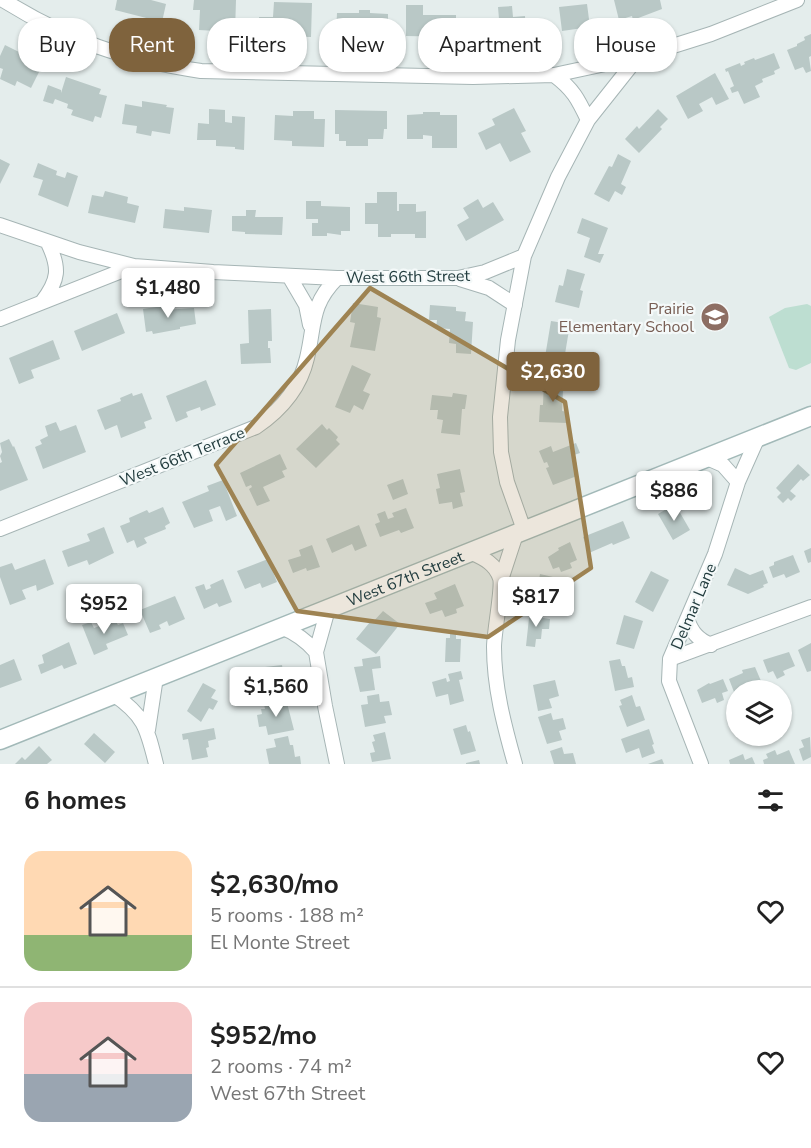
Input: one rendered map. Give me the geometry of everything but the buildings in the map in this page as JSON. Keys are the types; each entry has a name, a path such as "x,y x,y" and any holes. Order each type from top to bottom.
{"street":[{"path":"3,0 64,34 102,50 147,62 201,71 472,77 554,75 574,71"},
{"path":"677,45 711,34 796,0"},
{"path":"515,764 495,678 495,624 501,580 520,532 501,452 501,408 508,340 524,256 558,177 588,120 626,72"},
{"path":"554,75 577,96 588,120"},
{"path":"0,225 48,243 134,266"},
{"path":"41,303 52,290 57,272 55,257 48,243"},
{"name":"West 66th Street","path":"0,320 134,266 337,278 458,278 485,272 524,256"},
{"name":"West 66th Terrace","path":"290,276 306,305 311,330"},
{"name":"West 66th Terrace","path":"0,529 256,427 271,417 288,400 299,382 307,360 317,308 328,287 337,278"},
{"path":"458,278 489,288 515,305"},
{"name":"West 67th Street","path":"0,740 811,416"},
{"name":"Delmar Lane","path":"701,764 669,681 670,659 715,554 738,482 758,437"},
{"path":"706,458 723,465 732,472 738,482"},
{"path":"470,552 490,563 501,580"},
{"path":"670,659 811,607"},
{"path":"328,609 316,652 337,764"},
{"path":"687,618 690,629 700,640 711,645"},
{"path":"281,627 307,641 316,652"},
{"path":"148,730 156,677"},
{"path":"113,694 141,718 148,730 156,764"}],"highlighted area":[{"path":"370,288 565,402 591,568 488,637 297,611 216,465"}],"green space":[{"path":"807,304 811,306 811,363 796,370 789,368 769,317 785,308"}],"place":[{"name":"Prairie Elementary School","path":"715,317"}]}
